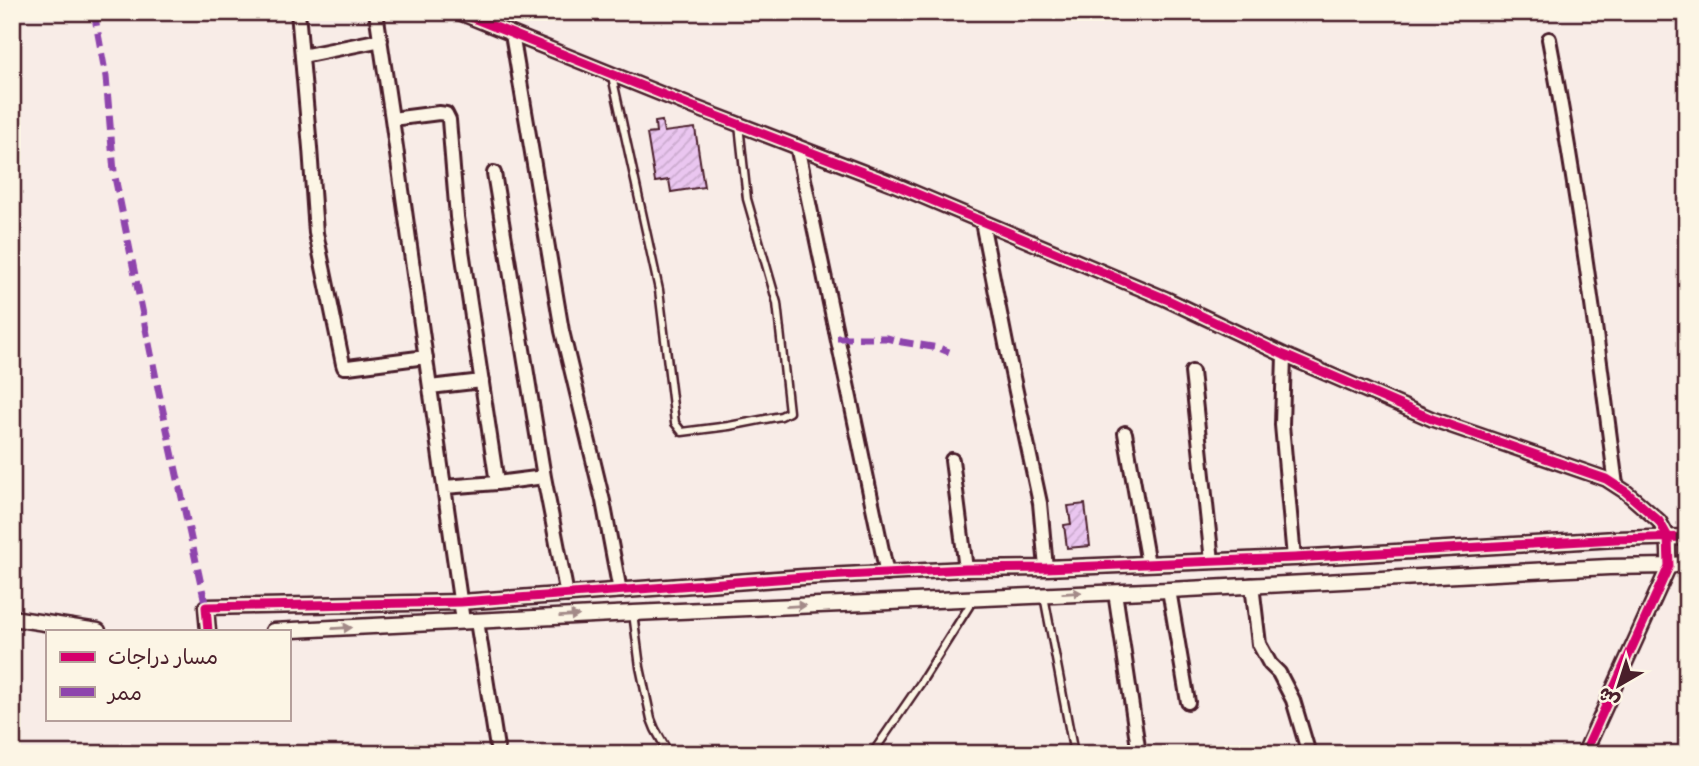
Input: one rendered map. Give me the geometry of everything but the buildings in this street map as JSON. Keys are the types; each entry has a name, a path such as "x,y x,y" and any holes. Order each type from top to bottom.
{"street":[{"path":"298,12 316,233 344,367 426,357"},
{"path":"376,12 461,603 470,621 498,754"},
{"path":"458,12 891,183 1166,299 1284,355 1432,419 1577,468 1616,485 1658,521 1668,537 1669,566 1584,754"},
{"path":"512,34 562,331 603,501 620,591"},
{"path":"1549,39 1591,293 1616,485"},
{"path":"302,56 381,40"},
{"path":"393,119 439,113 446,114 449,120 457,217 497,484"},
{"path":"797,146 887,574"},
{"path":"494,173 544,477 567,595"},
{"path":"982,222 1040,503 1046,568"},
{"path":"1284,355 1282,425 1294,558"},
{"path":"1192,372 1212,561"},
{"path":"430,387 482,381"},
{"path":"1125,433 1148,564"},
{"path":"952,460 966,569"},
{"path":"444,487 497,484 544,477"},
{"path":"208,630 206,607 461,603 736,582 966,569 1294,558 1687,537"},
{"path":"290,630 1687,564"},
{"path":"736,582 738,609"},
{"path":"1252,584 1259,644 1293,700 1309,754"},
{"path":"1169,590 1188,702"},
{"path":"1115,592 1139,754"},
{"path":"12,618 90,630"}],"lane":[{"path":"611,74 659,290 675,423 682,432 729,426 789,412 778,303 747,199 739,123"},
{"path":"1044,595 1074,754"},
{"path":"872,754 975,598"},
{"path":"633,613 640,667 651,719 669,754"}],"marked path":[{"path":"94,12 106,77 114,172 206,607"},
{"path":"837,338 887,338 949,352"}],"cycle path":[{"path":"458,12 891,183 1166,299 1284,355 1432,419 1606,479 1626,492 1659,521 1668,537 1669,566 1584,754"},
{"path":"208,630 206,607 461,602 804,577 1294,558 1687,537"}]}
